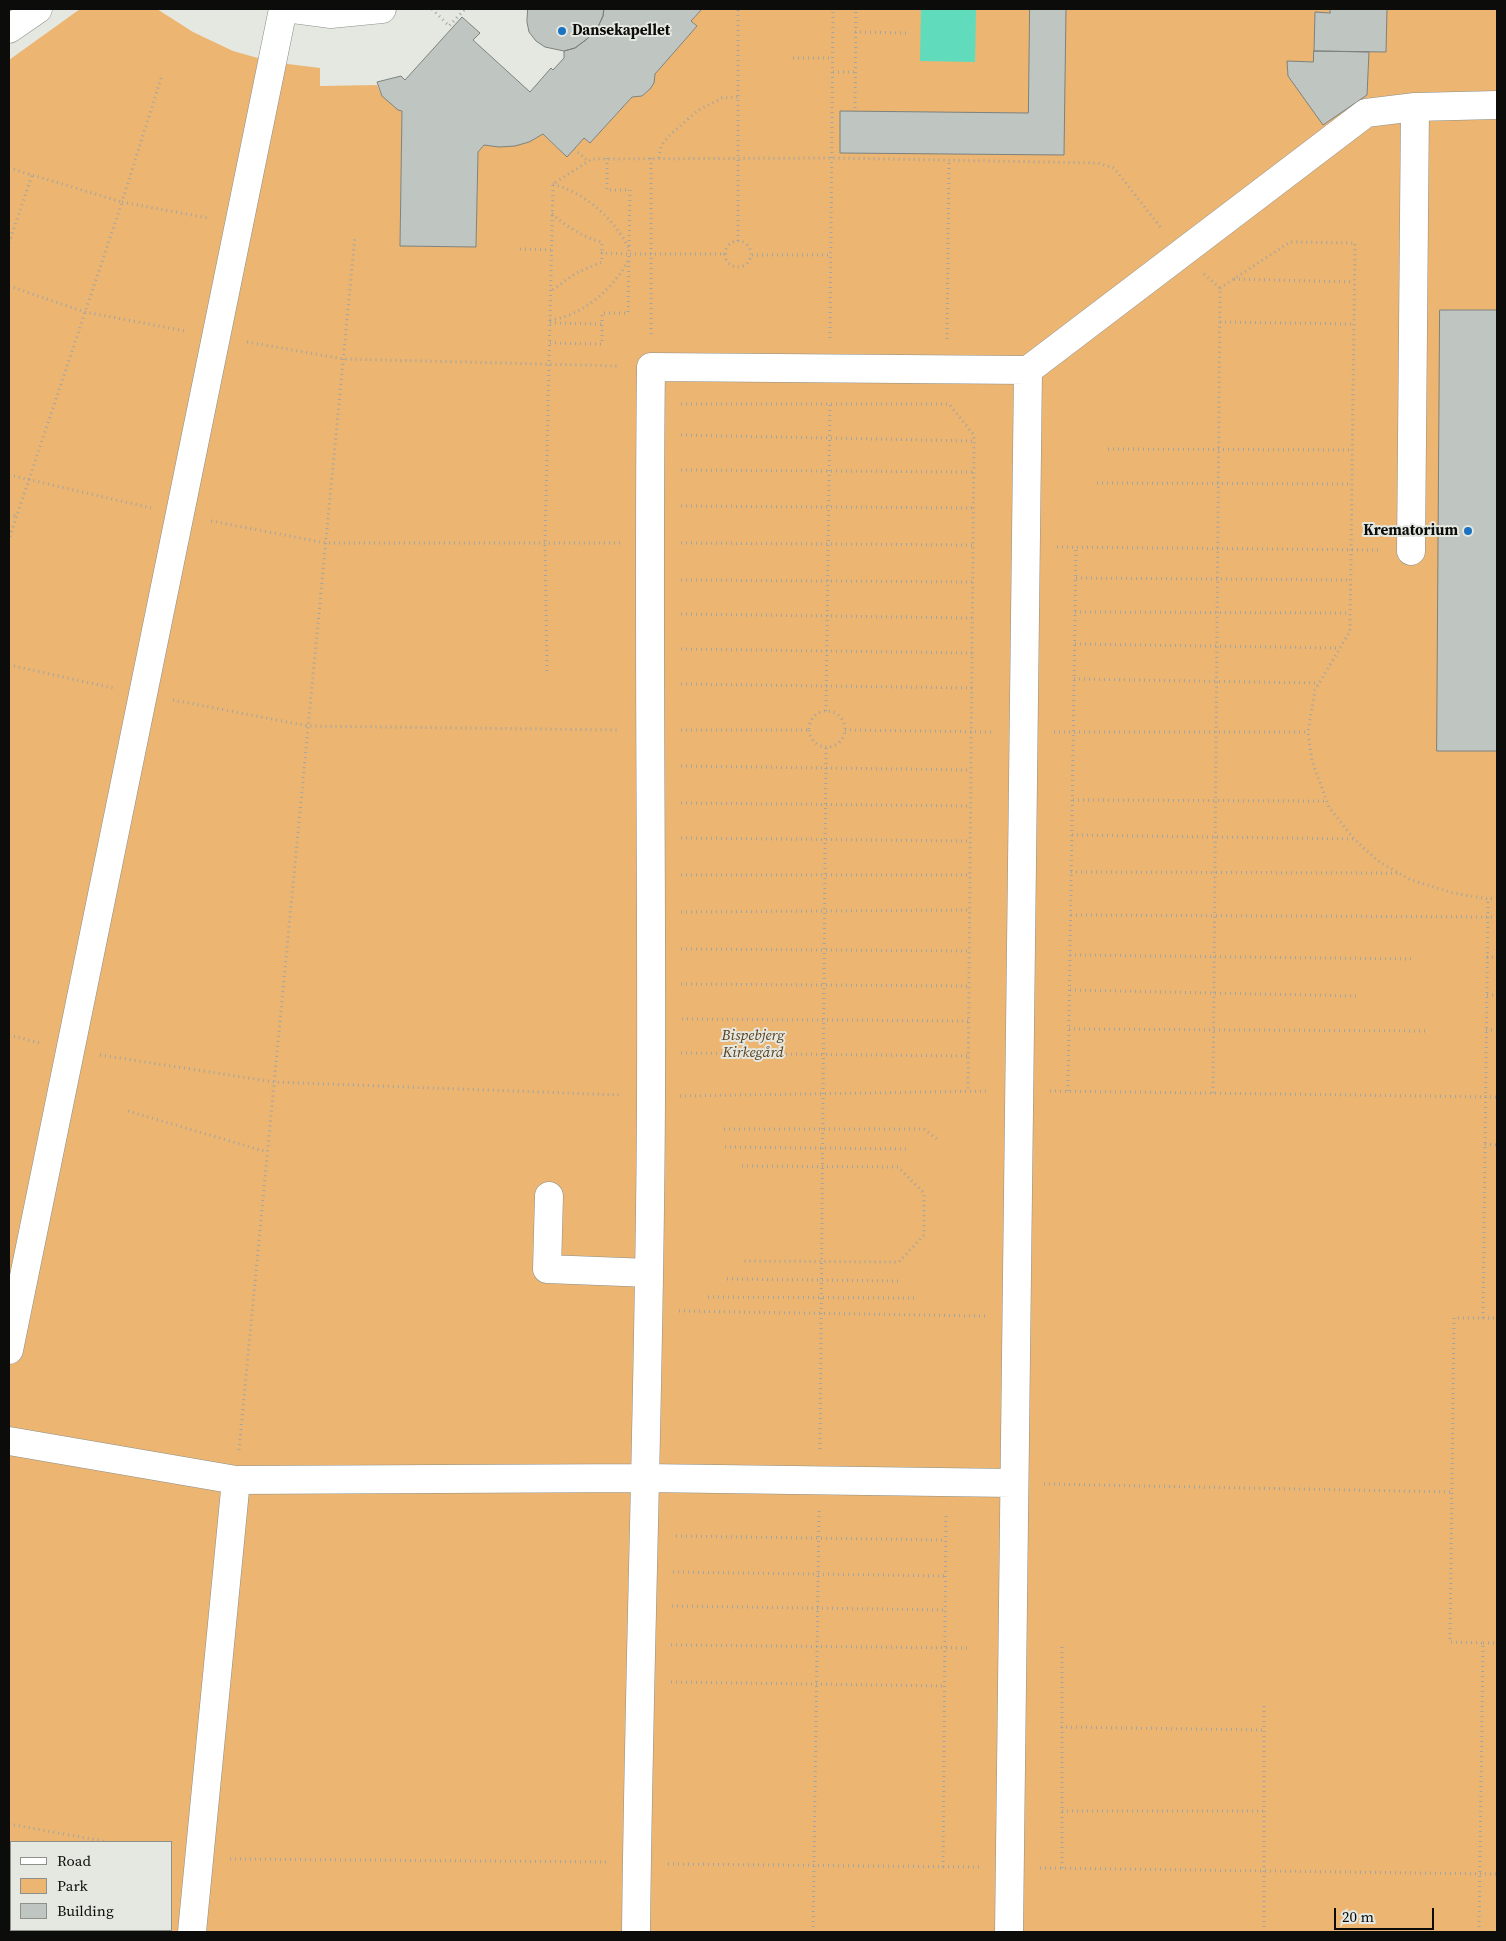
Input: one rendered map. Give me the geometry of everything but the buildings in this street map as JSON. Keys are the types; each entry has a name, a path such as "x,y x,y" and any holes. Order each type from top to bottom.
{"street":[{"path":"9,29 38,9"},
{"path":"9,1350 282,9"},
{"path":"293,9 331,14 382,9"},
{"path":"636,1932 651,1096 651,367 1028,370 1366,113 1415,107 1497,105"},
{"path":"1411,551 1415,107"},
{"path":"1008,1932 1028,370"},
{"path":"549,1196 547,1269 649,1273"},
{"path":"9,1441 236,1480 644,1478 1013,1483"},
{"path":"192,1932 236,1480"}],"path":[{"path":"432,9 449,26 465,9"},
{"path":"738,9 738,241"},
{"path":"826,711 833,9"},
{"path":"855,108 856,9"},
{"path":"856,32 909,33"},
{"path":"793,58 833,58"},
{"path":"833,72 855,72"},
{"path":"9,539 122,202 161,78"},
{"path":"659,158 661,146 669,136 697,111 722,98 738,97"},
{"path":"574,149 588,161"},
{"path":"553,184 592,158 832,158 1098,163 1114,168 1182,254 1220,288 1213,1094"},
{"path":"550,343 602,344 602,313 628,314 630,190 607,190 607,158"},
{"path":"9,286 84,312 344,359 651,367 651,158"},
{"path":"947,370 949,160"},
{"path":"9,168 122,202 238,223"},
{"path":"9,243 32,175"},
{"path":"553,184 581,196 598,208 620,231 630,249"},
{"path":"547,671 545,543 553,184"},
{"path":"551,292 576,273 602,262 602,242 574,230 552,214"},
{"path":"236,1480 355,236"},
{"path":"738,241 745,242 752,254 749,262 742,267 734,267 727,262 724,254 726,248 731,243 738,241"},
{"path":"1220,288 1290,242 1355,243 1350,631 1315,690 1308,732 1312,761 1329,807 1354,839 1378,861 1411,880 1454,894 1488,899 1497,898"},
{"path":"520,249 552,250"},
{"path":"602,253 724,254"},
{"path":"752,254 831,255"},
{"path":"550,321 570,315 596,298 614,282 630,259"},
{"path":"1234,279 1354,282"},
{"path":"550,321 602,324"},
{"path":"1220,322 1354,324"},
{"path":"650,404 949,404 974,435 968,1092"},
{"path":"651,434 974,441"},
{"path":"1108,449 1352,450"},
{"path":"651,469 973,472"},
{"path":"9,475 180,515 326,543 973,545"},
{"path":"1097,483 1352,484"},
{"path":"651,506 973,508"},
{"path":"9,514 16,516"},
{"path":"1026,547 1411,551"},
{"path":"1068,1091 1076,548"},
{"path":"1076,578 1350,580"},
{"path":"651,579 973,582"},
{"path":"1075,612 1350,613"},
{"path":"650,614 972,618"},
{"path":"1075,644 1339,648"},
{"path":"650,648 972,653"},
{"path":"9,665 143,694 308,726 810,730"},
{"path":"1074,679 1319,684"},
{"path":"650,684 972,688"},
{"path":"826,711 839,716 844,723 845,730 838,743 826,748 815,742 811,737 810,730 811,722 815,716 819,712 826,711"},
{"path":"845,730 1308,732"},
{"path":"813,1932 820,1480 826,748"},
{"path":"650,766 971,770"},
{"path":"1073,800 1326,801"},
{"path":"650,803 971,806"},
{"path":"1072,836 1354,839"},
{"path":"651,837 970,841"},
{"path":"1071,872 1399,873"},
{"path":"650,875 970,875"},
{"path":"1484,1318 1488,899"},
{"path":"650,912 969,910"},
{"path":"1071,915 1497,917"},
{"path":"651,948 969,952"},
{"path":"1070,954 1413,959"},
{"path":"1487,957 1497,957"},
{"path":"651,984 969,986"},
{"path":"1070,990 1356,996"},
{"path":"1487,995 1497,995"},
{"path":"651,1018 968,1021"},
{"path":"1069,1029 1428,1031"},
{"path":"1486,1030 1497,1030"},
{"path":"9,1035 70,1050 274,1082 651,1096 1068,1091 1497,1097"},
{"path":"651,1052 969,1056"},
{"path":"128,1111 267,1152"},
{"path":"724,1129 924,1129 937,1139"},
{"path":"1485,1144 1497,1144"},
{"path":"725,1147 908,1149"},
{"path":"742,1166 898,1167 924,1193 924,1235 899,1262 743,1260"},
{"path":"727,1279 902,1281"},
{"path":"708,1297 916,1298"},
{"path":"648,1310 1016,1317"},
{"path":"1497,1318 1454,1318 1450,1642 1497,1644"},
{"path":"944,1867 947,1482"},
{"path":"1065,1484 1452,1492"},
{"path":"642,1536 946,1540"},
{"path":"642,1571 946,1576"},
{"path":"642,1605 946,1610"},
{"path":"1479,1932 1483,1643"},
{"path":"641,1645 967,1648"},
{"path":"1062,1647 1062,1868"},
{"path":"640,1682 945,1686"},
{"path":"1264,1706 1264,1932"},
{"path":"1061,1727 1264,1730"},
{"path":"1062,1810 1264,1811"},
{"path":"9,1824 102,1841"},
{"path":"198,1859 1497,1874"}],"green space":[{"name":"Bispebjerg Kirkegård","path":"80,9 157,9 193,32 233,51 272,62 320,68 320,86 377,85 382,96 402,111 400,245 476,247 478,152 484,145 514,145 543,134 567,157 584,138 590,143 632,97 642,96 650,89 655,74 697,26 691,21 702,9 1497,9 1497,1932 9,1932 9,60"}],"shaded area":[{"path":"921,9 976,9 975,62 920,61"}],"place":[{"name":"Dansekapellet","path":"562,31"},
{"name":"Krematorium","path":"1468,531"}]}
